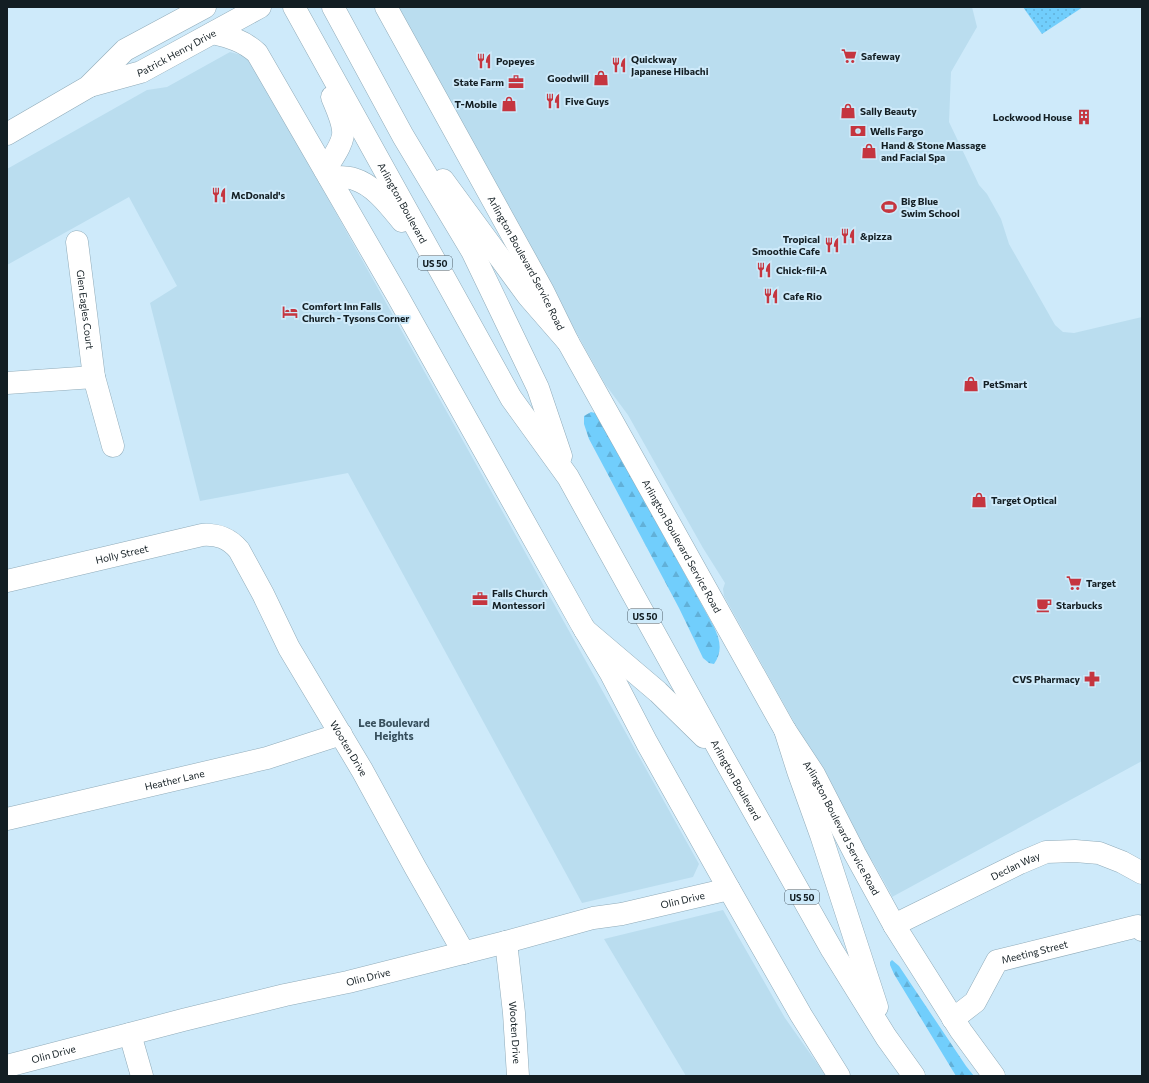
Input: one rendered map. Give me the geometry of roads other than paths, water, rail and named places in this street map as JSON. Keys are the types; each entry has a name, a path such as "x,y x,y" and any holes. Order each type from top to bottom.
{"main road":[{"name":"Patrick Henry Drive","path":"88,86 141,72 260,7"},
{"name":"Arlington Boulevard","path":"294,7 511,398 568,477 832,950 886,1037 914,1076"},
{"name":"Arlington Boulevard","path":"333,7 403,136 475,257 538,388 568,477"},
{"name":"Arlington Boulevard Service Road","path":"386,7 543,292 568,342 785,730 814,774 894,925 953,1019 994,1076"},
{"name":"Patrick Henry Drive","path":"7,134 88,86 126,50 198,10"},
{"path":"213,33 236,39 249,45 257,52 397,295 584,630 610,672 647,743 729,889 801,1015 839,1076"},
{"path":"314,42 344,131 341,142 327,173"},
{"path":"403,136 448,186 528,296 568,342"},
{"path":"327,173 353,178 370,186 393,209 434,261"},
{"name":"Glen Eagles Court","path":"77,242 94,377 113,446"},
{"path":"7,383 94,377"},
{"name":"Holly Street","path":"7,581 202,535 214,535 226,538 235,545"},
{"name":"Wooten Drive","path":"235,545 263,594 289,648 341,734 464,953"},
{"path":"584,630 658,692 722,755"},
{"path":"785,730 821,835 886,1037"},
{"name":"Heather Lane","path":"7,819 266,758 341,734"},
{"name":"Declan Way","path":"894,925 1020,863 1046,852 1075,851 1099,853 1122,862 1142,873"},
{"name":"Olin Drive","path":"7,1066 190,1018 285,995 348,982 464,953 593,918 622,914 729,889"},
{"name":"Meeting Street","path":"953,1019 975,1002 997,961 1138,926 1142,930"},
{"name":"Wooten Drive","path":"506,942 514,1013 518,1076"},
{"path":"130,1034 142,1076"}],"place":[{"name":"Safeway","path":"849,56"},
{"name":"Popeyes","path":"484,61"},
{"name":"Quickway Japanese Hibachi","path":"619,65"},
{"name":"Goodwill","path":"601,78"},
{"name":"State Farm","path":"516,82"},
{"name":"Five Guys","path":"553,101"},
{"name":"T-Mobile","path":"509,104"},
{"name":"Sally Beauty","path":"848,111"},
{"name":"Lockwood House","path":"1084,117"},
{"name":"Wells Fargo","path":"858,131"},
{"name":"Hand & Stone Massage and Facial Spa","path":"869,151"},
{"name":"McDonald's","path":"219,195"},
{"name":"Big Blue Swim School","path":"889,207"},
{"name":"&pizza","path":"848,236"},
{"name":"Tropical Smoothie Cafe","path":"832,245"},
{"name":"Chick-fil-A","path":"764,270"},
{"name":"Cafe Rio","path":"771,296"},
{"name":"Comfort Inn Falls Church - Tysons Corner","path":"290,312"},
{"name":"PetSmart","path":"971,384"},
{"name":"Target Optical","path":"979,500"},
{"name":"Target","path":"1074,583"},
{"name":"Falls Church Montessori","path":"480,599"},
{"name":"Starbucks","path":"1044,605"},
{"name":"CVS Pharmacy","path":"1092,679"}],"district":[{"name":"Lee Boulevard Heights","path":"394,728"}]}
